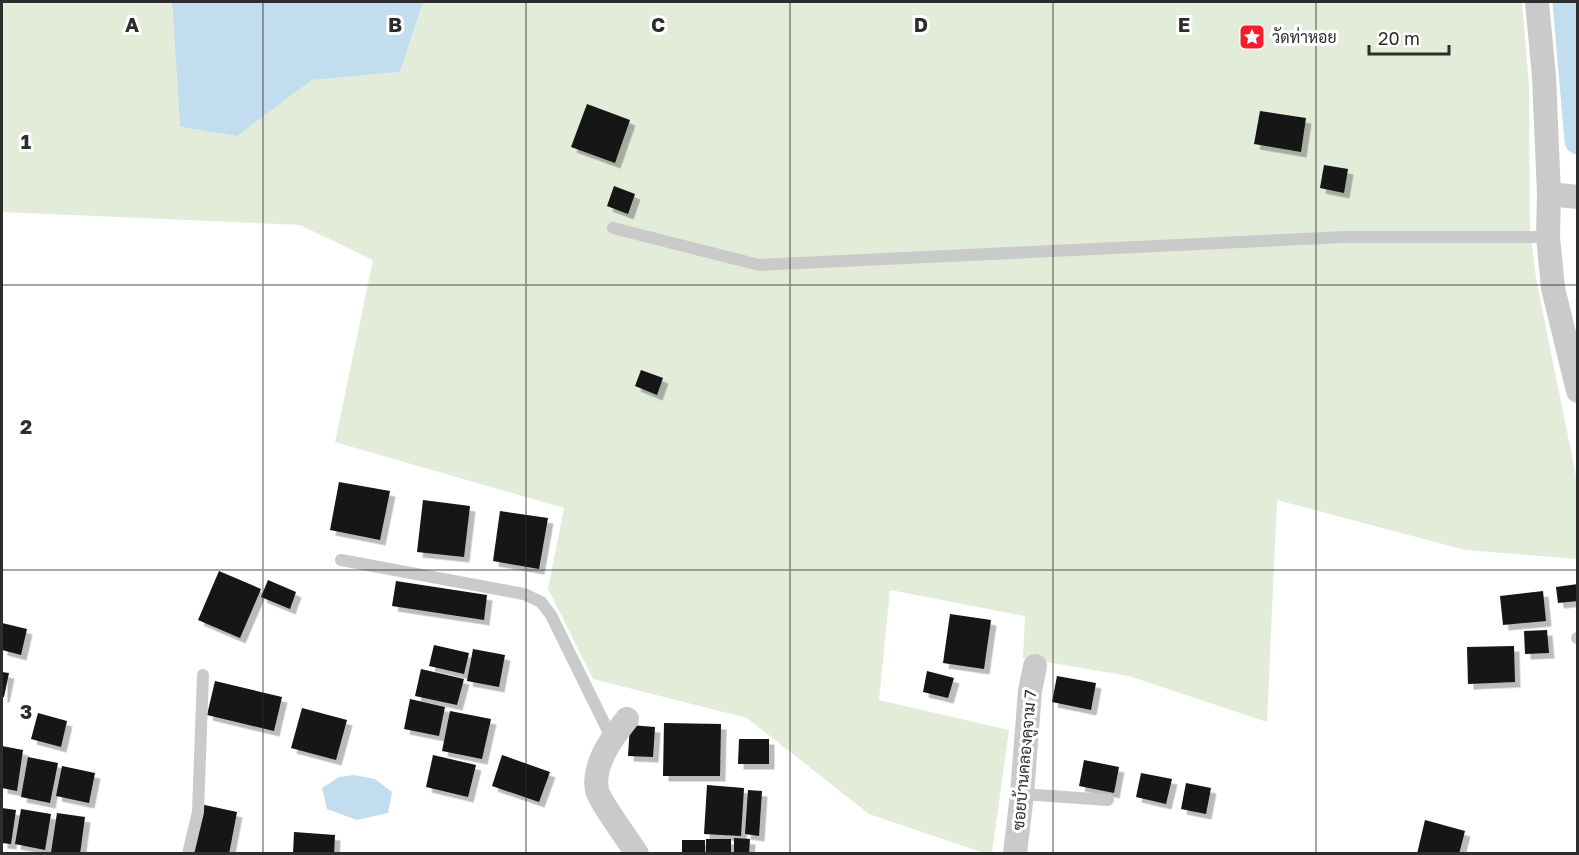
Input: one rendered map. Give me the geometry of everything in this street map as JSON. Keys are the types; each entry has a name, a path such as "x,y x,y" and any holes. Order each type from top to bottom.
{"street":[{"path":"1537,2 1544,77 1549,194 1548,237 1553,288 1578,391"},
{"path":"1549,194 1577,197"},
{"name":"ซอยบ้านคลองคูจาม 7","path":"1015,854 1023,794 1026,731 1035,666"},
{"path":"627,719 612,739 596,775 597,793 638,854"}],"lane":[{"path":"613,228 759,265 1345,237 1548,237"},
{"path":"341,560 524,594 541,602 551,615 612,739"},
{"path":"188,854 198,812 203,675"},
{"path":"1023,794 1108,800"}],"green space":[{"path":"2,2 172,2 180,127 236,136 312,80 400,72 423,2 1522,2 1529,84 1530,231 1536,278 1577,481 1577,559 1465,550 1277,500 1267,722 1129,676 1023,658 1025,616 890,590 879,700 1009,730 992,853 984,853 869,814 747,718 593,679 548,589 564,508 335,442 373,260 300,225 2,212"}],"water":[{"path":"172,2 423,2 400,72 312,80 237,136 180,127"},
{"path":"354,775 375,779 392,792 388,813 357,820 327,809 322,788 339,777"}],"building":[{"path":"587,104 630,120 615,163 571,147"},
{"path":"1260,111 1306,118 1301,152 1254,144"},
{"path":"1324,165 1348,169 1344,193 1320,188"},
{"path":"614,186 635,194 628,214 607,206"},
{"path":"641,370 663,378 657,395 635,386"},
{"path":"339,482 390,491 380,540 330,530"},
{"path":"423,500 470,506 464,557 417,552"},
{"path":"500,511 548,518 539,569 493,561"},
{"path":"219,571 261,589 240,638 198,620"},
{"path":"268,580 296,592 290,609 261,597"},
{"path":"396,581 487,595 484,620 392,606"},
{"path":"1578,584 1578,601 1558,603 1556,587"},
{"path":"1543,591 1546,621 1503,625 1500,596"},
{"path":"950,614 991,620 984,669 943,663"},
{"path":"2,623 27,629 21,655 2,650"},
{"path":"1547,630 1549,653 1525,654 1524,631"},
{"path":"434,645 469,653 464,674 429,666"},
{"path":"1514,646 1515,682 1468,684 1467,647"},
{"path":"473,649 505,655 499,687 467,681"},
{"path":"421,669 464,679 457,705 415,696"},
{"path":"927,671 954,678 948,698 923,692"},
{"path":"2,672 9,673 4,697 2,697"},
{"path":"1057,676 1096,683 1091,710 1052,702"},
{"path":"215,681 282,697 274,731 207,715"},
{"path":"410,699 445,707 439,736 404,729"},
{"path":"302,708 347,720 336,760 291,748"},
{"path":"450,711 491,719 482,759 442,751"},
{"path":"38,713 67,721 61,747 31,739"},
{"path":"664,723 721,724 720,776 663,776"},
{"path":"630,725 655,727 653,757 628,756"},
{"path":"739,739 769,739 769,764 738,764"},
{"path":"2,746 23,750 17,791 2,788"},
{"path":"433,755 476,765 468,797 426,787"},
{"path":"502,755 550,772 539,802 492,786"},
{"path":"28,757 58,763 50,803 21,797"},
{"path":"1084,760 1119,767 1114,793 1079,786"},
{"path":"62,766 95,773 89,803 56,796"},
{"path":"1141,773 1172,779 1166,804 1136,797"},
{"path":"1186,783 1211,788 1206,814 1181,809"},
{"path":"707,785 744,788 741,836 704,834"},
{"path":"748,790 762,791 759,836 745,834"},
{"path":"200,804 237,812 229,854 192,854"},
{"path":"2,808 16,810 11,844 2,843"},
{"path":"21,809 51,814 45,850 15,844"},
{"path":"57,813 85,817 80,854 51,852"},
{"path":"1425,820 1465,831 1459,854 1417,854"},
{"path":"294,832 335,835 334,854 293,854"},
{"path":"734,838 750,839 749,854 734,854"},
{"path":"706,839 731,839 731,854 706,854"},
{"path":"682,840 705,840 705,854 682,854"}],"waterway":[{"path":"1566,2 1578,141"}],"place":[{"name":"วัดท่าหอย","path":"1252,37"}]}
